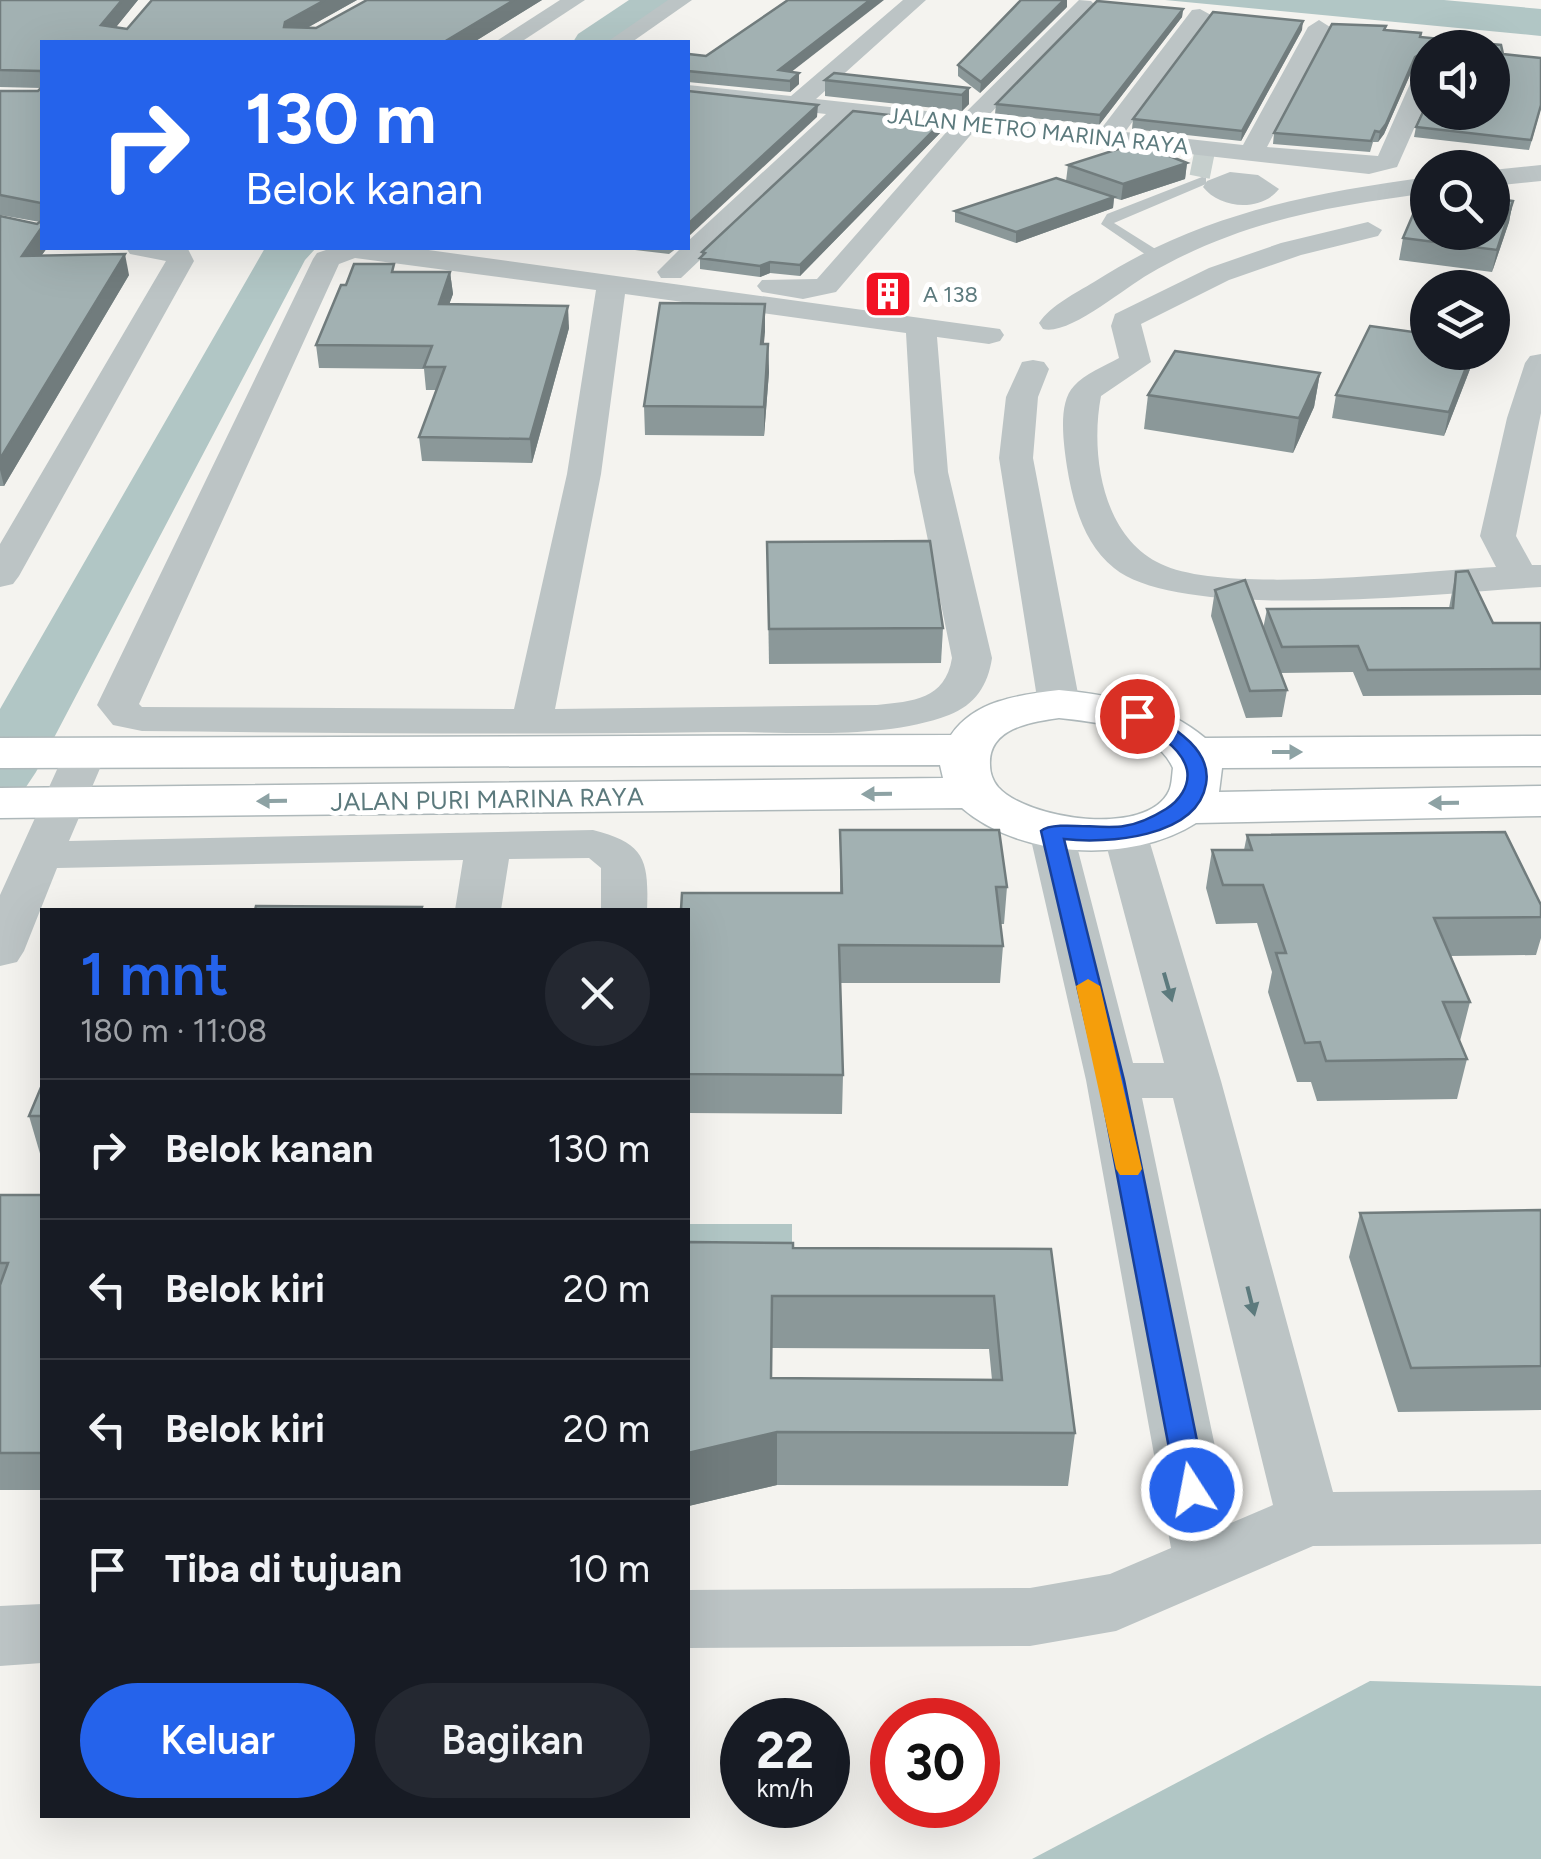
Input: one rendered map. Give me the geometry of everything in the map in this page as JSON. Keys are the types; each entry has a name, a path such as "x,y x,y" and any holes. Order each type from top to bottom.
{"street":[{"path":"509,40 575,0"},
{"path":"621,40 682,0"},
{"path":"796,104 916,0"},
{"path":"530,250 804,290 826,286 967,124 1084,5"},
{"path":"1106,139 1200,14"},
{"path":"921,326 931,472 972,658 972,677 957,696 920,712 877,717 532,722 142,720 128,716 118,705 327,259 352,250 370,250 921,326 1022,326 1096,337 1103,347 1099,357 1055,368 992,355 985,341 1022,326 1089,297 1160,258 1227,179 1319,28"},
{"name":"JALAN METRO MARINA RAYA","path":"690,92 1150,144 1227,179 1388,162 1410,110"},
{"path":"690,119 720,96"},
{"path":"671,272 846,109"},
{"path":"1150,144 1227,179 1305,203 1410,188"},
{"path":"1510,177 1541,174"},
{"path":"1368,230 1291,249 1219,274 1126,320 1126,336 1135,351 1135,362 1086,392 1077,432 1089,493 1103,536 1124,559 1148,572 1178,582 1224,588 1260,590 1530,576"},
{"path":"0,576 180,260 178,255 151,250"},
{"path":"532,722 584,474 612,282"},
{"path":"1530,576 1498,536 1523,418 1541,363"},
{"path":"1055,368 1022,397 1016,458 1060,704"},
{"path":"1060,704 1099,707 1137,716 1168,732 1189,753 1198,772 1195,791 1182,808 1158,823 1125,833 1088,836 1052,831 993,809 969,772 976,732 998,718 1026,708 1060,704"},
{"path":"1189,753 1541,751"},
{"path":"0,951 86,752"},
{"name":"JALAN PURI MARINA RAYA","path":"14,753 969,772"},
{"name":"JALAN PURI MARINA RAYA","path":"3,803 969,772"},
{"path":"1182,808 1541,801"},
{"path":"1052,831 1112,1080 1207,1565"},
{"path":"1125,833 1308,1519"},
{"path":"40,856 593,844 615,850 625,864 624,908"},
{"path":"478,908 488,846"},
{"path":"1112,1080 1194,1082"},
{"path":"690,1618 1030,1617 1116,1602 1308,1519 1541,1518"},
{"path":"0,1636 40,1634"}],"lane":[{"path":"1160,258 1107,224 1112,217 1227,179"}],"shaded area":[{"path":"1165,0 1444,0 1541,9 1541,36 1510,30"},
{"path":"690,1224 792,1224 792,1295 690,1295"},
{"path":"1370,1681 1541,1686 1541,1859 1032,1859"}],"building":[{"path":"0,0 122,0 101,25 127,29 152,0 325,0 285,22 284,27 316,28 367,0 514,0 447,40 40,40 40,71 0,70"},
{"path":"788,0 870,0 779,70 799,73 790,81 690,71 690,54 706,56"},
{"path":"1021,0 1064,0 981,82 958,65"},
{"path":"1097,1 1183,9 1100,115 996,104"},
{"path":"1213,12 1303,21 1242,131 1133,119"},
{"path":"1332,24 1386,26 1384,30 1410,32 1410,69 1386,124 1380,132 1375,131 1371,141 1274,133"},
{"path":"1510,55 1541,58 1541,105 1531,140 1443,130 1510,130"},
{"path":"834,73 969,88 962,95 825,80"},
{"path":"0,91 38,91 40,203 0,195"},
{"path":"690,91 818,105 690,222"},
{"path":"853,111 943,121 800,265 770,262 760,266 700,258 705,253 702,252"},
{"path":"1137,143 1187,163 1123,184 1068,165"},
{"path":"1056,178 1114,197 1016,232 955,211"},
{"path":"0,216 40,222 40,230 22,256 125,254 0,459"},
{"path":"354,264 394,264 392,272 450,272 439,304 568,306 530,439 419,437 445,367 424,367 432,346 316,345"},
{"path":"660,303 765,304 761,344 768,344 764,407 644,406"},
{"path":"1370,326 1410,332 1410,370 1465,370 1449,412 1336,395"},
{"path":"1175,351 1320,373 1299,418 1148,395"},
{"path":"930,541 943,628 769,629 767,542"},
{"path":"1468,571 1493,623 1541,623 1541,669 1368,670 1358,646 1282,647 1267,609 1453,608 1456,572"},
{"path":"1245,580 1287,690 1250,691 1215,590"},
{"path":"840,830 999,830 1007,887 996,887 1003,946 839,945 843,1075 690,1074 690,908 681,908 682,893 842,893"},
{"path":"1505,832 1541,905 1541,917 1434,918 1470,1002 1443,1002 1467,1059 1326,1061 1320,1042 1305,1043 1276,953 1286,953 1263,885 1223,885 1212,850 1252,850 1247,835"},
{"path":"256,906 422,907 422,908"},
{"path":"40,1090 40,1116 29,1116"},
{"path":"0,1195 40,1195 40,1453 0,1453 0,1285 8,1263 0,1263"},
{"path":"1541,1210 1541,1366 1411,1368 1360,1213"},
{"path":"690,1242 793,1243 793,1248 1051,1249 1075,1433 777,1432 690,1453","holes":["772,1296 994,1296 1002,1380 771,1378"]}],"waterway":[{"path":"594,40 653,0"},
{"path":"0,772 289,250"}],"tunnel":[{"path":"1192,163 1212,167"}],"slow traffic":[{"path":"1088,986 1129,1169"}],"place":[{"name":"A 138","path":"888,294"}],"route":[{"path":"1137,716 1168,732 1189,753 1198,772 1195,791 1182,808 1158,823 1125,833 1088,836 1052,831 1112,1080 1192,1490"}]}
